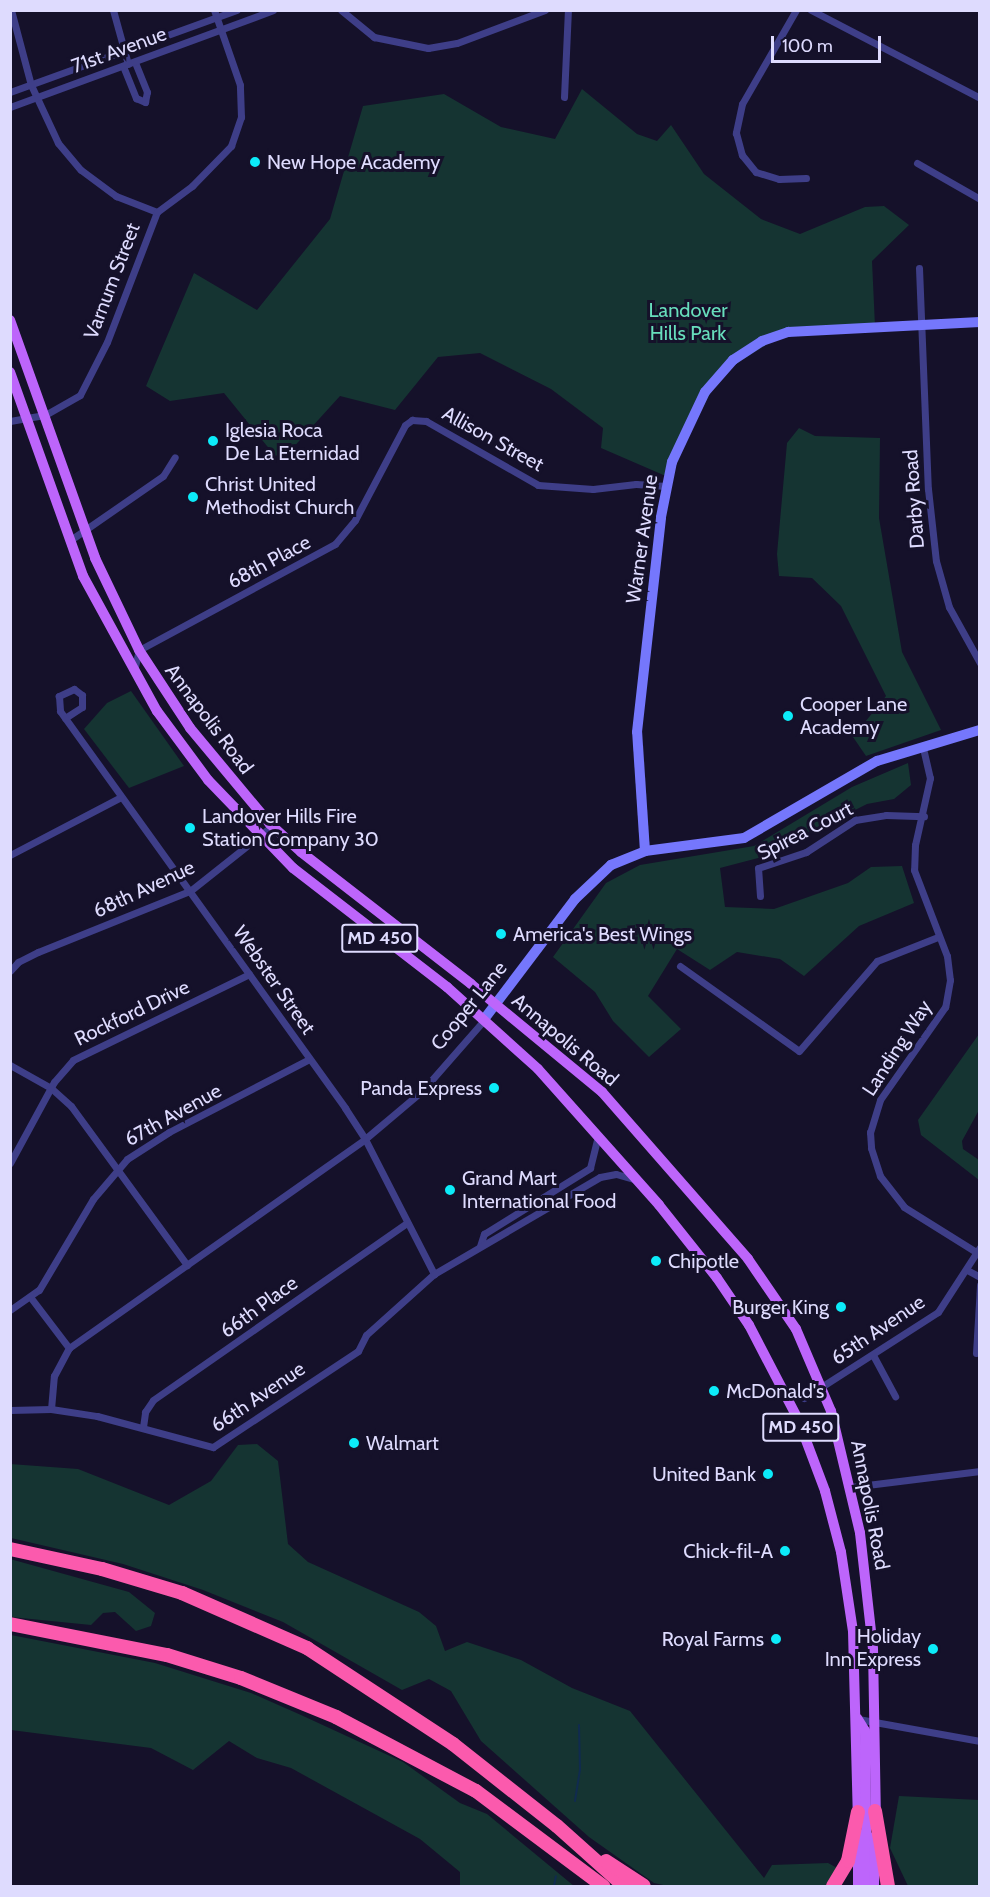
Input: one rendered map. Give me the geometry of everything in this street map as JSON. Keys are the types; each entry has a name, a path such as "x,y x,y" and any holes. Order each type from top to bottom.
{"highway":[{"path":"10,1549 102,1569 182,1593 307,1648 423,1722 557,1826 644,1887"},
{"path":"10,1624 155,1652 285,1695 441,1769 531,1829 603,1887"},
{"path":"876,1811 888,1887"},
{"path":"833,1887 848,1861 858,1812"},
{"path":"557,1826 624,1887"},
{"path":"531,1829 589,1887"}],"main road":[{"name":"Annapolis Road","path":"10,320 84,531 139,650 190,728 272,826 325,873 495,1005 602,1092 686,1184 781,1303 823,1387 851,1487 869,1604 875,1723 874,1887"},
{"name":"Annapolis Road","path":"10,372 69,542 97,605 134,671 189,756 260,838 293,868 485,1018 538,1069 636,1180 735,1303 798,1419 825,1491 843,1562 853,1631 858,1887"},
{"path":"856,1718 865,1731 867,1887"}],"street":[{"path":"11,10 35,97 54,138 81,170 128,202 157,212"},
{"path":"113,10 123,51 147,92 145,102 136,98 129,64"},
{"name":"71st Avenue","path":"10,92 123,51 215,14 237,10"},
{"name":"71st Avenue","path":"10,107 273,10"},
{"path":"341,11 374,37 428,48 457,42 544,10"},
{"path":"564,97 568,10"},
{"path":"796,10 742,104 736,133 742,155 756,172 770,178 806,178"},
{"path":"811,10 980,98"},
{"name":"Varnum Street","path":"10,422 26,416 45,415 73,402 88,385 157,212 222,159 237,131 240,85 215,14"},
{"path":"917,163 980,199"},
{"name":"Darby Road","path":"919,268 928,489 936,561 950,607 980,663"},
{"name":"Warner Avenue","path":"645,851 637,732 666,486 685,431 705,392 733,360 750,348 802,329 980,322"},
{"name":"Allison Street","path":"412,420 426,421 538,485 593,489 636,484 666,486"},
{"name":"68th Place","path":"139,650 335,544 355,520 405,425 412,420"},
{"path":"69,542 163,476 175,457"},
{"path":"134,671 139,650"},
{"path":"74,689 82,695 82,707 65,718 57,700 63,692 74,689"},
{"name":"Webster Street","path":"65,718 365,1139 434,1274"},
{"name":"Cooper Lane","path":"51,1409 54,1376 69,1348 365,1139 422,1091 485,1018 588,884 622,858 645,851 744,838 844,777 902,752 923,748 980,730"},
{"name":"Landing Way","path":"923,748 930,778 924,816 915,845 914,870 939,937 950,980 945,1007 879,1100 870,1132 871,1148 880,1176 904,1207 978,1249"},
{"path":"10,855 122,796"},
{"name":"Spirea Court","path":"760,896 758,868 806,852 855,820 886,815 924,816"},
{"name":"68th Avenue","path":"10,971 14,963 190,891 260,838 272,826"},
{"path":"680,966 799,1051 877,961 939,937"},
{"name":"Rockford Drive","path":"10,1163 51,1088 65,1068 84,1052 249,974"},
{"name":"67th Avenue","path":"10,1310 32,1298 49,1277 93,1199 118,1167 153,1142 309,1059"},
{"path":"10,1065 51,1088 71,1106 118,1167 187,1265"},
{"name":"66th Avenue","path":"480,1246 484,1234 590,1168 598,1137"},
{"name":"66th Avenue","path":"10,1410 51,1409 143,1427 213,1447 358,1351 366,1335 434,1274 480,1246 488,1245 600,1177 616,1174 636,1180"},
{"name":"66th Place","path":"143,1427 145,1412 153,1400 407,1223"},
{"name":"65th Avenue","path":"804,1398 938,1312 967,1270 978,1249"},
{"path":"967,1270 980,1277"},
{"path":"976,1353 980,1285"},
{"path":"32,1298 69,1348"},
{"path":"873,1355 895,1396"},
{"path":"851,1487 980,1471"},
{"path":"856,1718 980,1741"}],"green space":[{"name":"Landover Hills Park","path":"582,89 637,134 657,141 671,125 704,174 761,219 800,234 865,207 884,206 909,225 872,261 875,326 785,333 720,374 668,477 601,448 603,428 551,389 480,353 438,357 395,410 340,396 280,462 224,393 170,401 146,386 194,273 257,310 330,219 363,106 444,94 501,127 555,139"},
{"path":"799,428 815,436 880,438 879,518 902,652 941,730 866,756 853,737 886,696 841,606 812,578 779,576 777,554 787,443"},
{"path":"131,691 184,766 129,788 84,729 107,703"},
{"path":"908,763 911,785 894,799 867,804 762,857 720,868 725,907 774,909 848,883 871,867 902,866 914,903 859,926 804,976 780,959 737,952 710,970 677,949 648,996 681,1029 649,1057 613,1021 595,992 553,957 606,883 640,865 754,846 852,787"},
{"path":"979,1034 979,1110 962,1141 963,1149 979,1160 979,1180 921,1135 918,1120"},
{"path":"257,1444 278,1461 288,1544 308,1562 419,1612 436,1626 445,1651 467,1642 521,1660 572,1688 630,1711 764,1878 772,1865 828,1863 839,1869 825,1886 668,1886 654,1883 589,1837 481,1741 451,1691 429,1679 402,1690 283,1622 203,1590 123,1564 11,1538 10,1464 78,1469 169,1505 211,1481 238,1445"},
{"path":"10,1559 129,1592 155,1613 151,1626 136,1631 115,1612 103,1613 91,1625 11,1617"},
{"path":"11,1635 155,1663 251,1693 301,1715 403,1762 460,1803 487,1814 574,1886 460,1886 460,1872 420,1839 291,1768 257,1758 229,1741 193,1770 151,1748 11,1730"},
{"path":"899,1796 979,1800 979,1886 908,1886 890,1848"}],"waterway":[{"path":"575,1801 580,1770 579,1725"},
{"path":"554,1886 556,1876"}],"place":[{"name":"New Hope Academy","path":"255,162"},
{"name":"Iglesia Roca De La Eternidad","path":"213,441"},
{"name":"Christ United Methodist Church","path":"193,497"},
{"name":"Cooper Lane Academy","path":"788,716"},
{"name":"Landover Hills Fire Station Company 30","path":"190,828"},
{"name":"America's Best Wings","path":"501,934"},
{"name":"Panda Express","path":"494,1088"},
{"name":"Grand Mart International Food","path":"450,1190"},
{"name":"Chipotle","path":"656,1261"},
{"name":"Burger King","path":"841,1307"},
{"name":"McDonald's","path":"714,1391"},
{"name":"Walmart","path":"354,1443"},
{"name":"United Bank","path":"768,1474"},
{"name":"Chick-fil-A","path":"785,1551"},
{"name":"Royal Farms","path":"776,1639"},
{"name":"Holiday Inn Express","path":"933,1649"}]}
